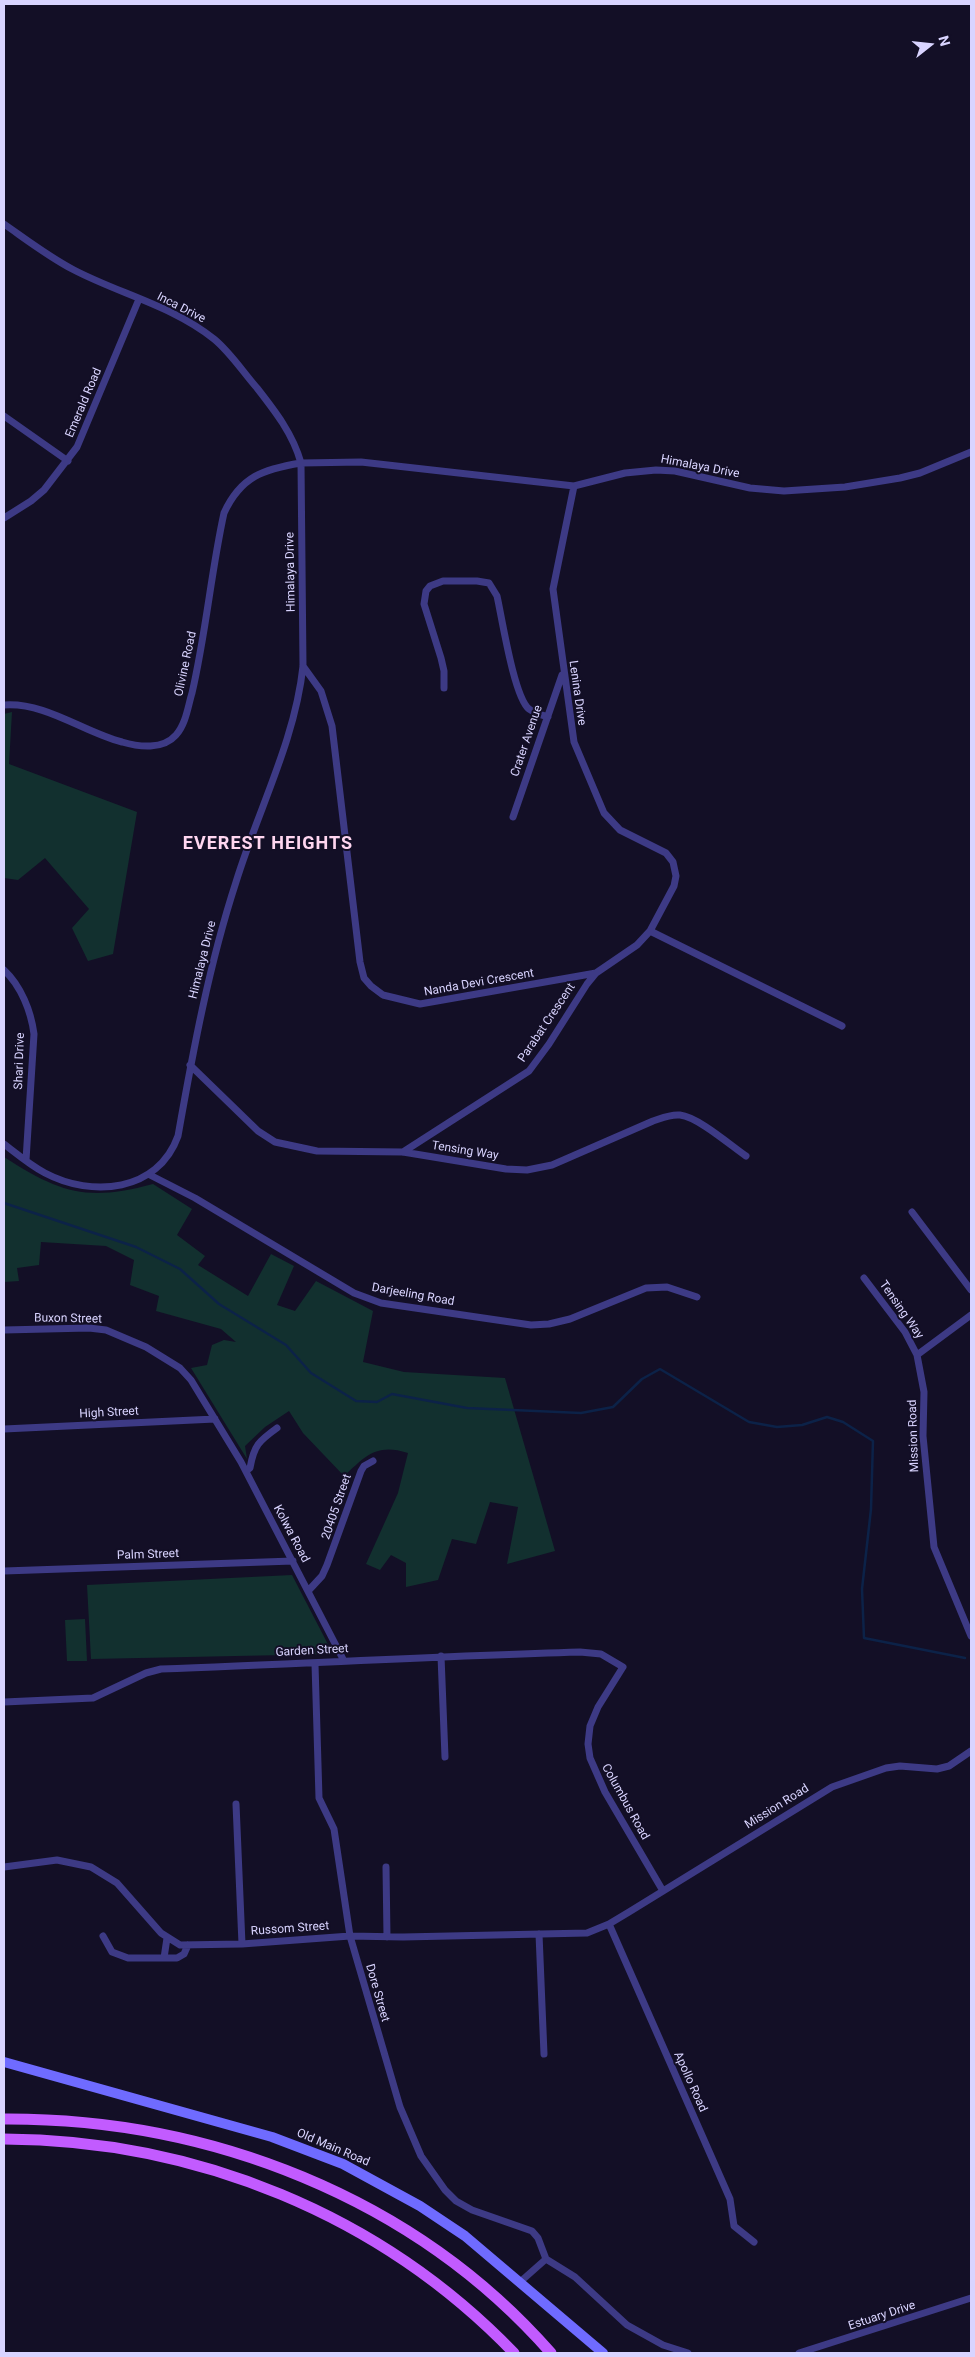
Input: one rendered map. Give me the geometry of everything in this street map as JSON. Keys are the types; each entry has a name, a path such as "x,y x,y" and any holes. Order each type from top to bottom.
{"main road":[{"path":"4,2119 92,2122 183,2137 269,2163 325,2187 397,2225 460,2268 505,2306 551,2353"},
{"path":"4,2139 65,2141 145,2152 255,2183 345,2224 409,2263 462,2304 514,2353"}],"street":[{"name":"Inca Drive","path":"4,224 75,271 182,318 215,340 266,400 285,426 293,440 301,463"},
{"name":"Emerald Road","path":"4,518 31,501 44,490 77,447 139,299"},
{"path":"4,416 68,460"},
{"name":"Himalaya Drive","path":"4,1144 45,1173 66,1182 86,1186 111,1187 128,1184 150,1175 173,1151 178,1136 190,1065 221,932 257,819 289,733 300,694 303,666 301,463 361,462 574,486 625,473 656,470 760,490 806,490 900,478 920,473 971,452"},
{"name":"Olivine Road","path":"4,705 26,706 121,742 140,746 154,746 167,742 176,736 186,715 199,663 220,532 227,506 239,487 258,474 301,463"},
{"name":"Lenina Drive","path":"574,486 553,590 574,742 604,814 620,830 659,848 673,862"},
{"path":"444,688 441,658 424,604 426,591 430,586 443,581 486,582 492,586 497,596 516,681 524,702 528,708 548,717"},
{"name":"Nanda Devi Crescent","path":"303,666 321,691 332,726 360,962 364,978 371,986 383,995 420,1004 596,973"},
{"name":"Crater Avenue","path":"513,817 563,672"},
{"name":"Parabat Crescent","path":"404,1152 529,1071 596,973 624,955 650,931 674,886 676,876 673,862"},
{"path":"650,931 842,1026"},
{"name":"Shari Drive","path":"4,970 26,1004 32,1017 34,1034 26,1160"},
{"name":"Tensing Way","path":"190,1065 258,1131 275,1142 317,1151 404,1152 506,1169 540,1169 653,1121 669,1116 681,1115 693,1120 746,1156"},
{"name":"Darjeeling Road","path":"150,1175 195,1198 354,1293 381,1303 531,1325 570,1320 630,1294 652,1287 667,1288 697,1297"},
{"path":"912,1212 971,1290"},
{"name":"Tensing Way","path":"864,1278 904,1332 917,1355"},
{"path":"917,1355 971,1315"},
{"name":"Buxon Street","path":"4,1330 89,1328 106,1330 120,1335 146,1347 180,1368 191,1380 215,1419"},
{"name":"Mission Road","path":"917,1355 924,1392 923,1436 934,1547 971,1636"},
{"name":"High Street","path":"4,1429 215,1419"},
{"name":"Kolwa Road","path":"215,1419 246,1471 309,1590 344,1662"},
{"path":"246,1471 250,1468 253,1450 257,1444 277,1428"},
{"name":"20405 Street","path":"309,1590 322,1576 327,1566 361,1471 367,1463 373,1461"},
{"name":"Palm Street","path":"4,1571 293,1561"},
{"name":"Garden Street","path":"4,1702 93,1698 146,1673 161,1669 315,1664 441,1656 593,1652 612,1659 623,1667"},
{"path":"441,1656 445,1756"},
{"name":"Dore Street","path":"315,1664 319,1798 334,1829 350,1936 391,2081 409,2129 428,2167 445,2190 464,2206 532,2232 538,2238 546,2259"},
{"name":"Columbus Road","path":"623,1667 598,1707 590,1726 588,1744 590,1758 593,1769 605,1792 663,1891"},
{"name":"Mission Road","path":"609,1924 832,1787 886,1768 900,1766 937,1769 949,1766 971,1751"},
{"path":"236,1804 242,1944"},
{"name":"Russom Street","path":"4,1867 57,1860 91,1867 118,1883 167,1938 180,1945 242,1944 350,1936 387,1937 587,1932 609,1924"},
{"path":"386,1867 387,1937"},
{"name":"Apollo Road","path":"609,1924 730,2199 734,2226 739,2233 754,2242"},
{"path":"539,1934 544,2054"},
{"path":"103,1936 110,1950 120,1956 179,1958 184,1954 188,1945"},
{"path":"164,1958 167,1938"},
{"name":"Old Main Road","path":"4,2062 272,2136 343,2164 420,2206 465,2236 603,2353"},
{"path":"520,2282 546,2259 575,2277 627,2325 663,2345 688,2353"},
{"name":"Estuary Drive","path":"799,2353 971,2298"}],"green space":[{"path":"12,712 9,764 137,812 113,954 88,961 72,928 89,909 45,858 18,880 4,878 4,714"},
{"path":"4,1157 42,1179 75,1191 92,1193 110,1192 153,1184 192,1209 177,1235 205,1256 198,1265 248,1296 271,1254 294,1266 277,1305 295,1311 316,1281 373,1311 363,1362 404,1372 505,1378 555,1551 507,1564 518,1507 490,1502 476,1544 452,1539 438,1580 406,1587 406,1563 391,1555 380,1570 366,1564 398,1493 408,1453 388,1450 372,1453 344,1476 303,1433 289,1411 265,1427 245,1446 247,1459 191,1368 207,1365 212,1345 224,1340 236,1342 221,1329 156,1311 159,1296 130,1285 134,1260 106,1246 41,1242 39,1265 17,1268 19,1281 4,1282"},
{"path":"292,1575 333,1654 91,1659 87,1585"},
{"path":"85,1619 87,1661 67,1661 65,1620"}],"waterway":[{"path":"4,1203 136,1247 180,1269 219,1304 286,1345 311,1373 356,1401 377,1402 392,1394 467,1408 581,1413 613,1407 642,1379 660,1369 749,1422 777,1427 802,1425 827,1417 843,1422 873,1441 871,1509 862,1589 864,1638 965,1658"}],"district":[{"name":"EVEREST HEIGHTS","path":"268,844"}]}
